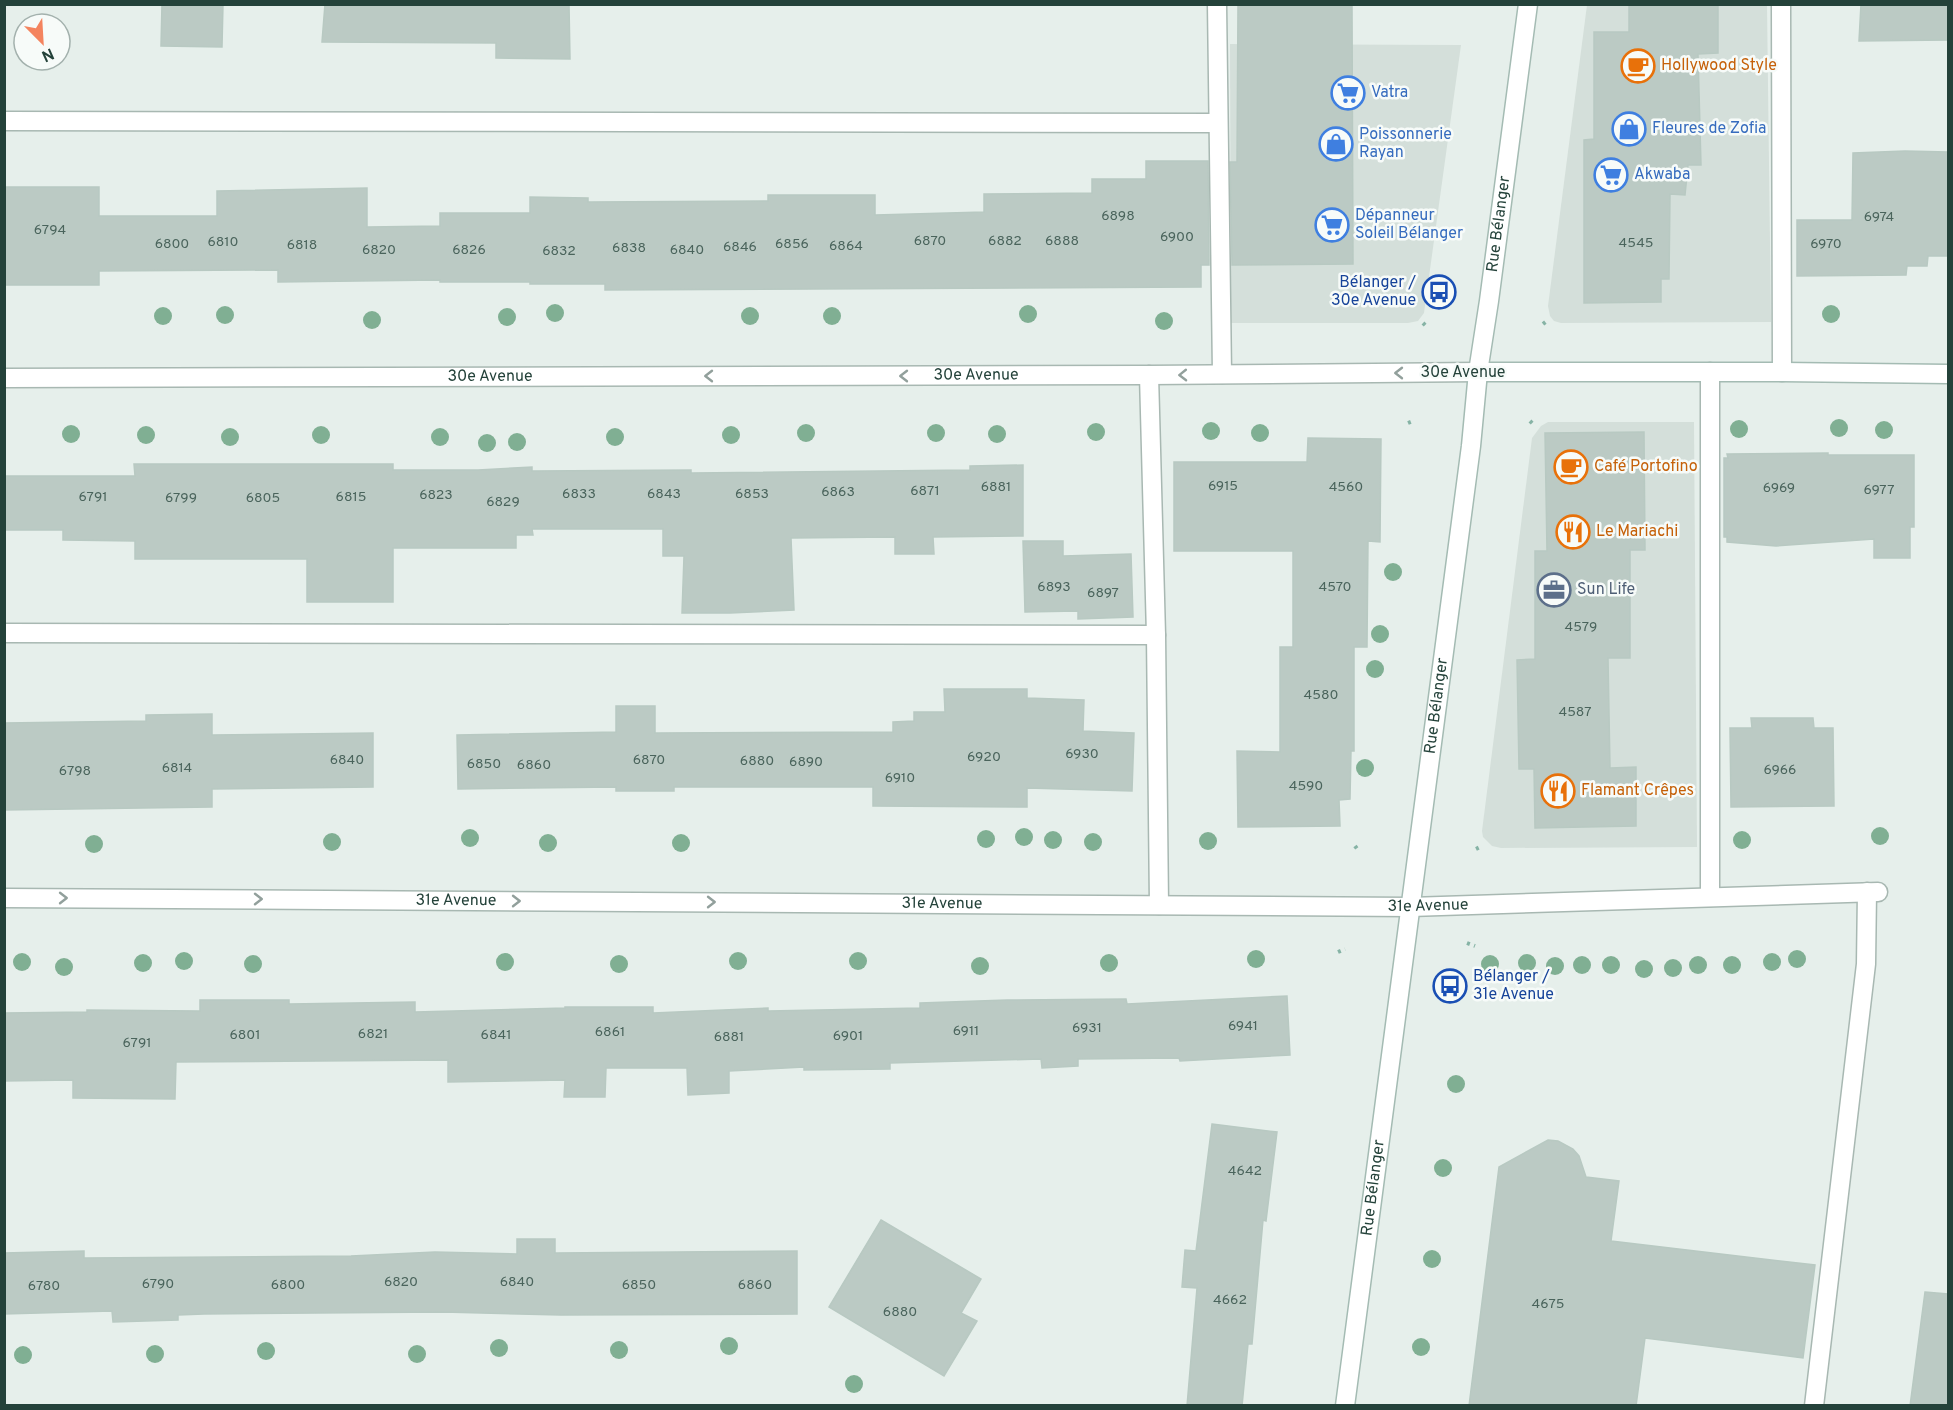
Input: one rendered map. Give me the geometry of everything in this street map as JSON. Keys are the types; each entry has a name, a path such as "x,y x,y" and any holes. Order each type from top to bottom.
{"street":[{"path":"1217,4 1222,374"},
{"name":"Rue Bélanger","path":"1345,1406 1472,438 1478,372 1528,4"},
{"path":"1781,4 1782,372"},
{"path":"4,121 1218,123"},
{"name":"30e Avenue","path":"4,378 1478,372 1948,374"},
{"path":"1710,372 1710,897"},
{"path":"1149,375 1156,635 1159,905"},
{"path":"4,633 1156,635"},
{"name":"31e Avenue","path":"4,898 1410,907 1872,892 1866,964 1814,1406"}],"path":[{"path":"1543,324 1548,320"},
{"path":"1423,322 1427,327"},
{"path":"1530,421 1534,425"},
{"path":"1476,849 1482,846"},
{"path":"1467,943 1475,946"},
{"path":"1338,952 1345,950"}],"shaded area":[{"path":"1587,5 1767,5 1771,322 1561,323 1554,321 1550,316 1548,306"},
{"path":"1230,44 1461,45 1424,313 1418,321 1408,323 1231,323"},
{"path":"1548,422 1694,422 1697,847 1501,848 1492,846 1483,837 1532,438 1541,426"}],"building":[{"path":"162,4 223,4 222,47 161,46"},
{"path":"325,4 569,4 570,59 496,58 496,43 322,42"},
{"path":"1238,4 1352,4 1353,264 1232,265 1230,162 1237,162"},
{"path":"1629,4 1718,4 1718,53 1698,54 1701,165 1688,165 1685,195 1670,194 1669,279 1661,279 1661,302 1584,303 1584,140 1594,139 1594,32 1629,32"},
{"path":"1861,4 1948,4 1948,40 1859,41"},
{"path":"1948,152 1948,256 1928,256 1927,266 1907,266 1906,275 1797,276 1797,220 1852,220 1853,153"},
{"path":"1146,161 1208,161 1209,265 1201,265 1201,287 605,290 605,284 530,284 530,282 440,282 440,280 278,282 278,270 99,271 99,285 5,285 5,187 99,187 99,216 217,216 217,191 367,188 367,227 440,226 440,213 530,213 530,197 588,198 588,202 768,201 768,195 875,195 875,215 984,212 984,194 1092,193 1092,179 1146,179"},
{"path":"1644,432 1645,550 1630,550 1630,658 1608,658 1610,768 1636,767 1636,826 1535,828 1534,769 1519,769 1517,660 1535,659 1535,551 1547,551 1545,433"},
{"path":"1308,438 1381,439 1380,542 1368,541 1367,647 1354,647 1354,751 1351,751 1350,799 1339,800 1340,826 1238,827 1237,751 1280,752 1280,647 1293,647 1293,551 1174,551 1174,462 1307,462"},
{"path":"1828,453 1828,455 1914,455 1914,527 1910,527 1910,558 1874,558 1874,539 1776,546 1727,542 1727,537 1724,537 1724,458 1728,458 1727,454"},
{"path":"134,464 393,464 393,470 478,470 532,467 532,471 691,470 691,473 970,470 970,466 1023,465 1023,536 933,537 934,554 895,554 895,537 791,538 794,610 682,613 684,556 663,556 663,529 532,529 533,535 516,535 516,548 393,548 393,602 307,602 307,559 135,559 135,541 63,540 63,530 4,530 4,476 135,476"},
{"path":"1023,541 1063,541 1063,556 1131,554 1133,617 1078,619 1078,611 1025,612"},
{"path":"944,689 1027,689 1027,698 1084,700 1083,731 1134,733 1132,791 1027,788 1027,807 873,806 873,787 674,787 674,791 616,791 616,787 458,789 457,735 616,732 616,706 655,706 655,733 893,732 893,722 914,721 914,712 945,712"},
{"path":"212,714 212,735 373,733 373,787 212,789 212,807 4,810 4,723 146,721 146,715"},
{"path":"1751,718 1813,718 1814,728 1833,728 1834,806 1731,807 1730,728 1752,728"},
{"path":"1287,996 1290,1055 1180,1061 1179,1058 1078,1059 1078,1066 1042,1068 1041,1059 890,1063 890,1069 804,1070 804,1067 729,1071 729,1093 688,1095 687,1068 606,1068 605,1097 564,1097 565,1080 448,1082 448,1060 176,1062 175,1099 73,1098 73,1080 4,1081 4,1013 87,1012 87,1010 200,1011 200,1000 289,1000 289,1004 415,1002 415,1012 565,1007 653,1007 653,1013 768,1008 768,1011 920,1008 920,1003 1007,1000 1126,999 1127,1004"},
{"path":"1212,1124 1277,1132 1266,1221 1263,1220 1252,1344 1248,1344 1242,1406 1187,1406 1197,1288 1182,1287 1185,1250 1196,1251"},
{"path":"1548,1140 1558,1141 1573,1149 1579,1156 1586,1177 1619,1181 1611,1241 1815,1265 1803,1358 1645,1338 1636,1406 1469,1406 1499,1167"},
{"path":"881,1220 981,1279 961,1313 977,1321 944,1376 829,1307"},
{"path":"517,1239 555,1239 555,1253 797,1251 797,1314 561,1315 443,1312 204,1314 178,1315 178,1320 113,1322 112,1311 4,1314 4,1253 84,1251 84,1258 351,1256 435,1252 517,1254"},
{"path":"1925,1292 1948,1294 1948,1406 1910,1406"}],"place":[{"name":"Hollywood Style","path":"1638,66"},
{"name":"Vatra","path":"1348,93"},
{"name":"Fleures de Zofia","path":"1629,129"},
{"name":"Poissonnerie Rayan","path":"1336,144"},
{"name":"Akwaba","path":"1611,175"},
{"name":"Dépanneur Soleil Bélanger","path":"1332,225"},
{"name":"Bélanger / 30e Avenue","path":"1439,292"},
{"name":"Café Portofino","path":"1571,467"},
{"name":"Le Mariachi","path":"1573,532"},
{"name":"Sun Life","path":"1554,590"},
{"name":"Flamant Crêpes","path":"1558,791"},
{"name":"Bélanger / 31e Avenue","path":"1450,986"}]}
